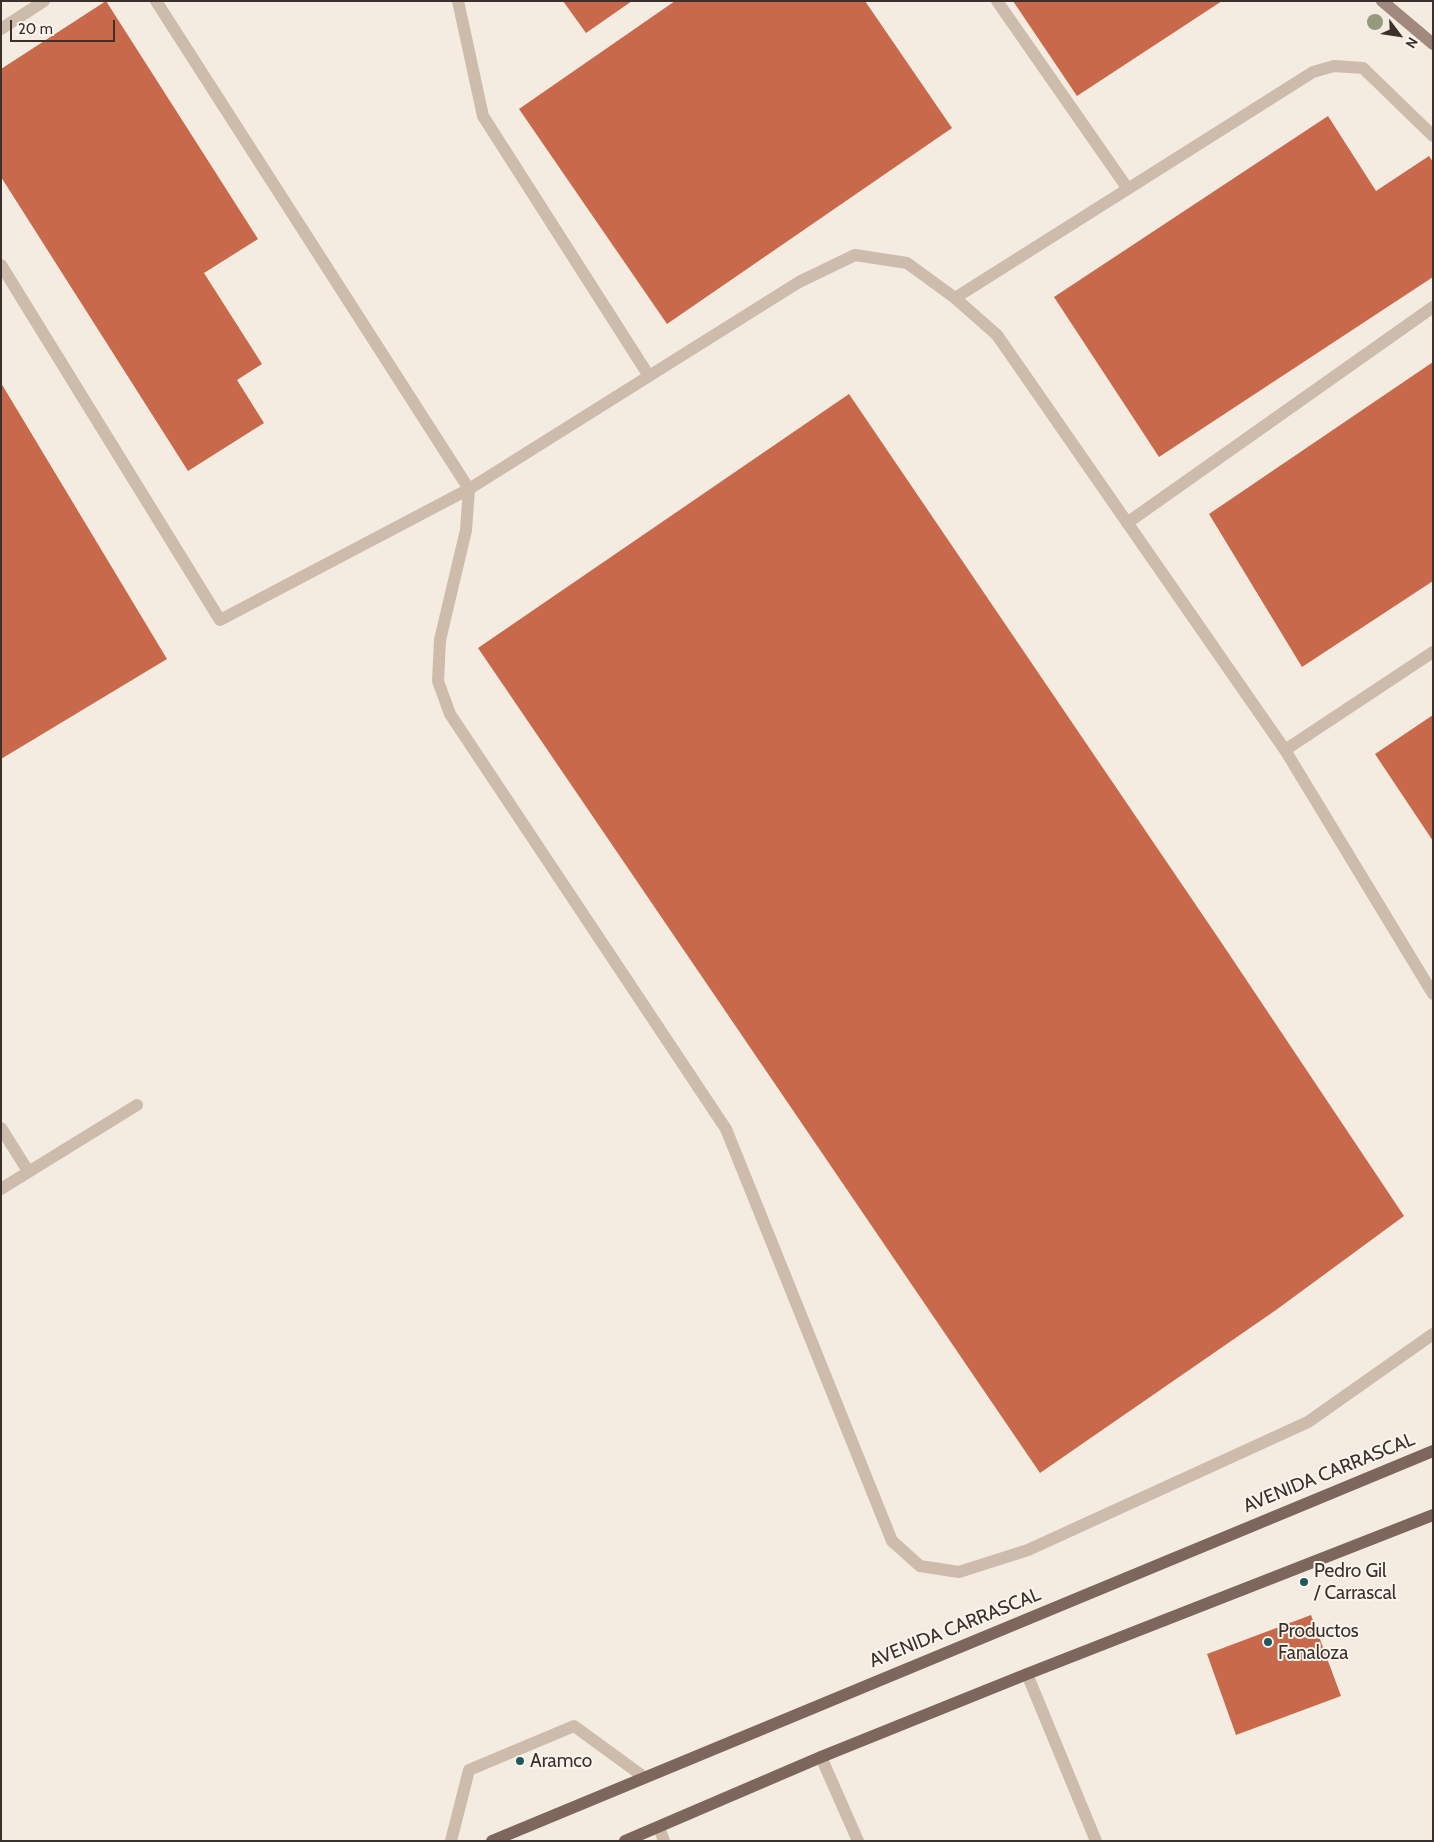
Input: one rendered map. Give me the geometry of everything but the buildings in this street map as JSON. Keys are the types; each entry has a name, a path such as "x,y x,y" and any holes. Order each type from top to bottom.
{"main road":[{"name":"AVENIDA CARRASCAL","path":"492,1841 1433,1451"},
{"path":"625,1841 821,1757 1433,1515"}],"street":[{"path":"1,29 44,1"},
{"path":"156,1 469,489 466,530 440,640 438,681 450,714 726,1129 892,1541 920,1566 959,1572 1028,1550 1308,1422 1433,1334"},
{"path":"458,1 483,116 649,376"},
{"path":"997,1 1128,189"},
{"path":"1382,1 1430,37"},
{"path":"955,298 1313,72 1334,66 1363,68 1433,136"},
{"path":"1,265 220,620 469,489 799,282 854,255 908,263 955,298 997,336 1285,750 1433,994"},
{"path":"1127,523 1433,308"},
{"path":"1285,750 1433,652"},
{"path":"1,1189 137,1105"},
{"path":"1,1128 28,1171"},
{"path":"1027,1674 1096,1841"},
{"path":"451,1841 469,1770 574,1726 644,1777"},
{"path":"821,1757 858,1841"},
{"path":"658,1827 664,1841"}],"place":[{"name":"Pedro Gil / Carrascal","path":"1304,1582"},
{"name":"Productos Fanaloza","path":"1268,1642"},
{"name":"Aramco","path":"520,1761"}]}
